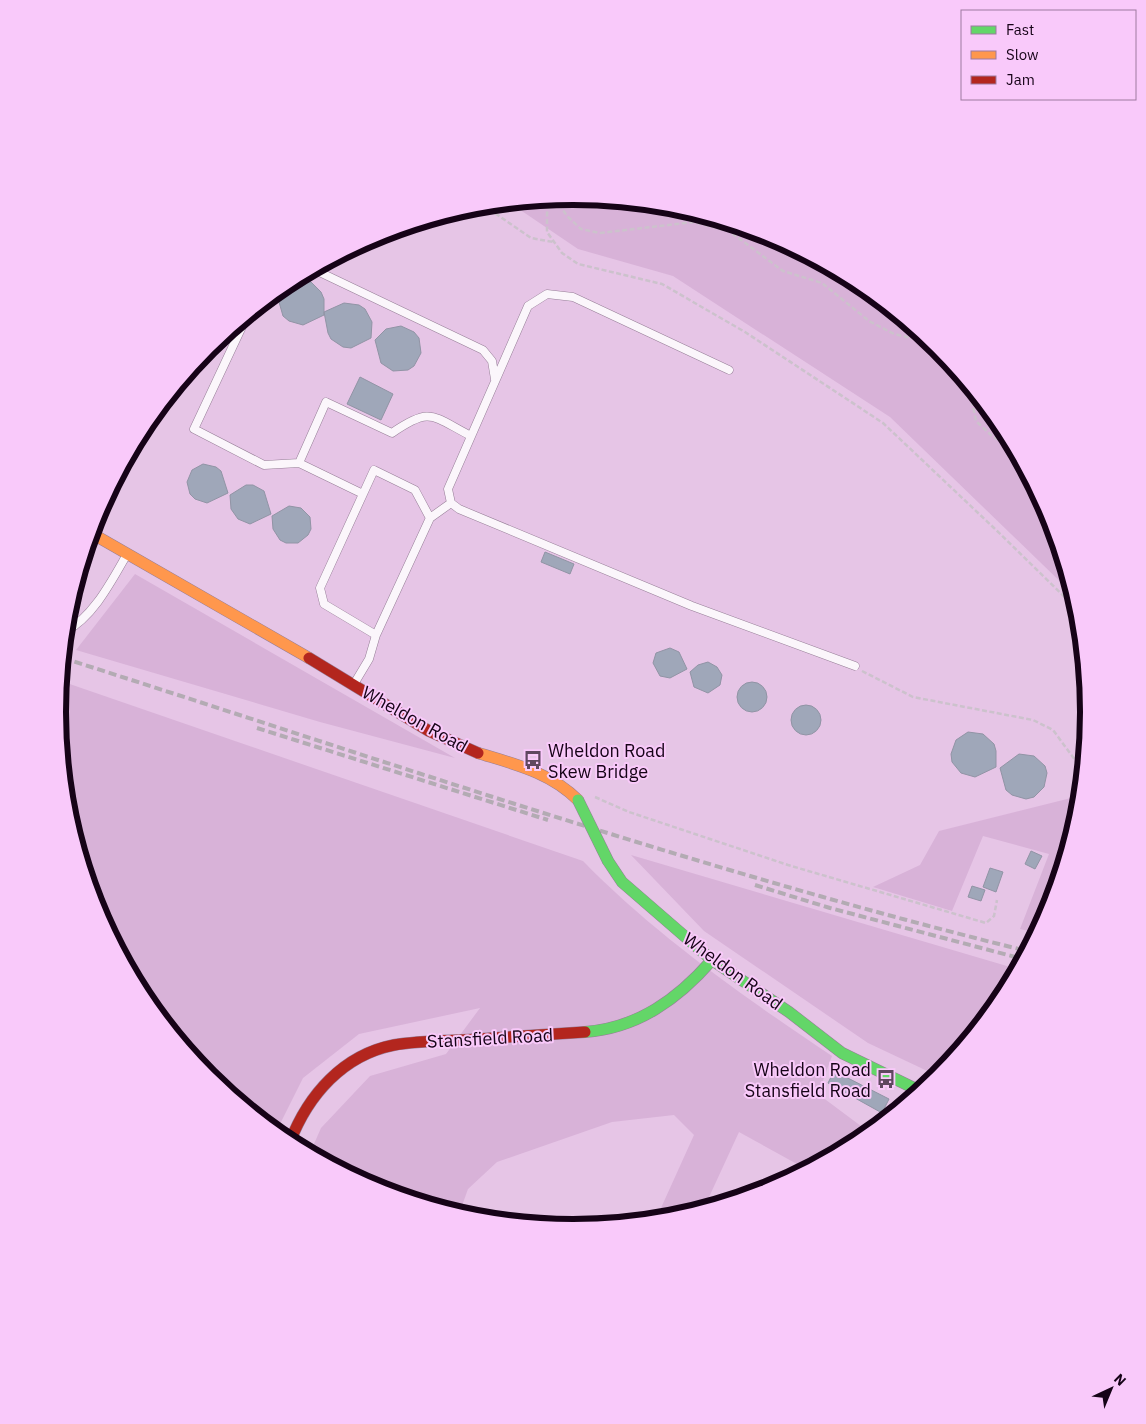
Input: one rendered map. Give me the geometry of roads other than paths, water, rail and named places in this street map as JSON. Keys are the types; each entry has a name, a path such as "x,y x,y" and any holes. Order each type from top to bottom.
{"street":[{"name":"Wheldon Road","path":"98,537 442,738 548,777 571,791 578,800 608,861 622,882 712,960 789,1012 842,1052 913,1087"},
{"name":"Stansfield Road","path":"294,1135 311,1100 332,1078 356,1059 384,1048 413,1042 617,1028 649,1014 673,999 694,981 712,960"}],"lane":[{"path":"321,272 483,350 492,361 496,379"},
{"path":"729,370 573,297 547,294 528,306 448,489 451,503 459,509 692,606 855,666"},
{"path":"241,330 194,429 264,465 299,463 363,494"},
{"path":"299,463 326,402 392,433 418,417 429,415 471,436"},
{"path":"376,635 324,604 320,588 374,470 415,490 430,518"},
{"path":"354,685 369,659 376,635 430,518 451,503"},
{"path":"74,626 86,616 114,577 127,554"}],"railway":[{"path":"69,660 663,850 905,920 1020,949"},
{"path":"257,728 548,820"},
{"path":"755,885 830,908 1016,957"}],"place":[{"name":"Wheldon Road Skew Bridge","path":"533,760"},
{"name":"Wheldon Road Stansfield Road","path":"886,1079"}]}
